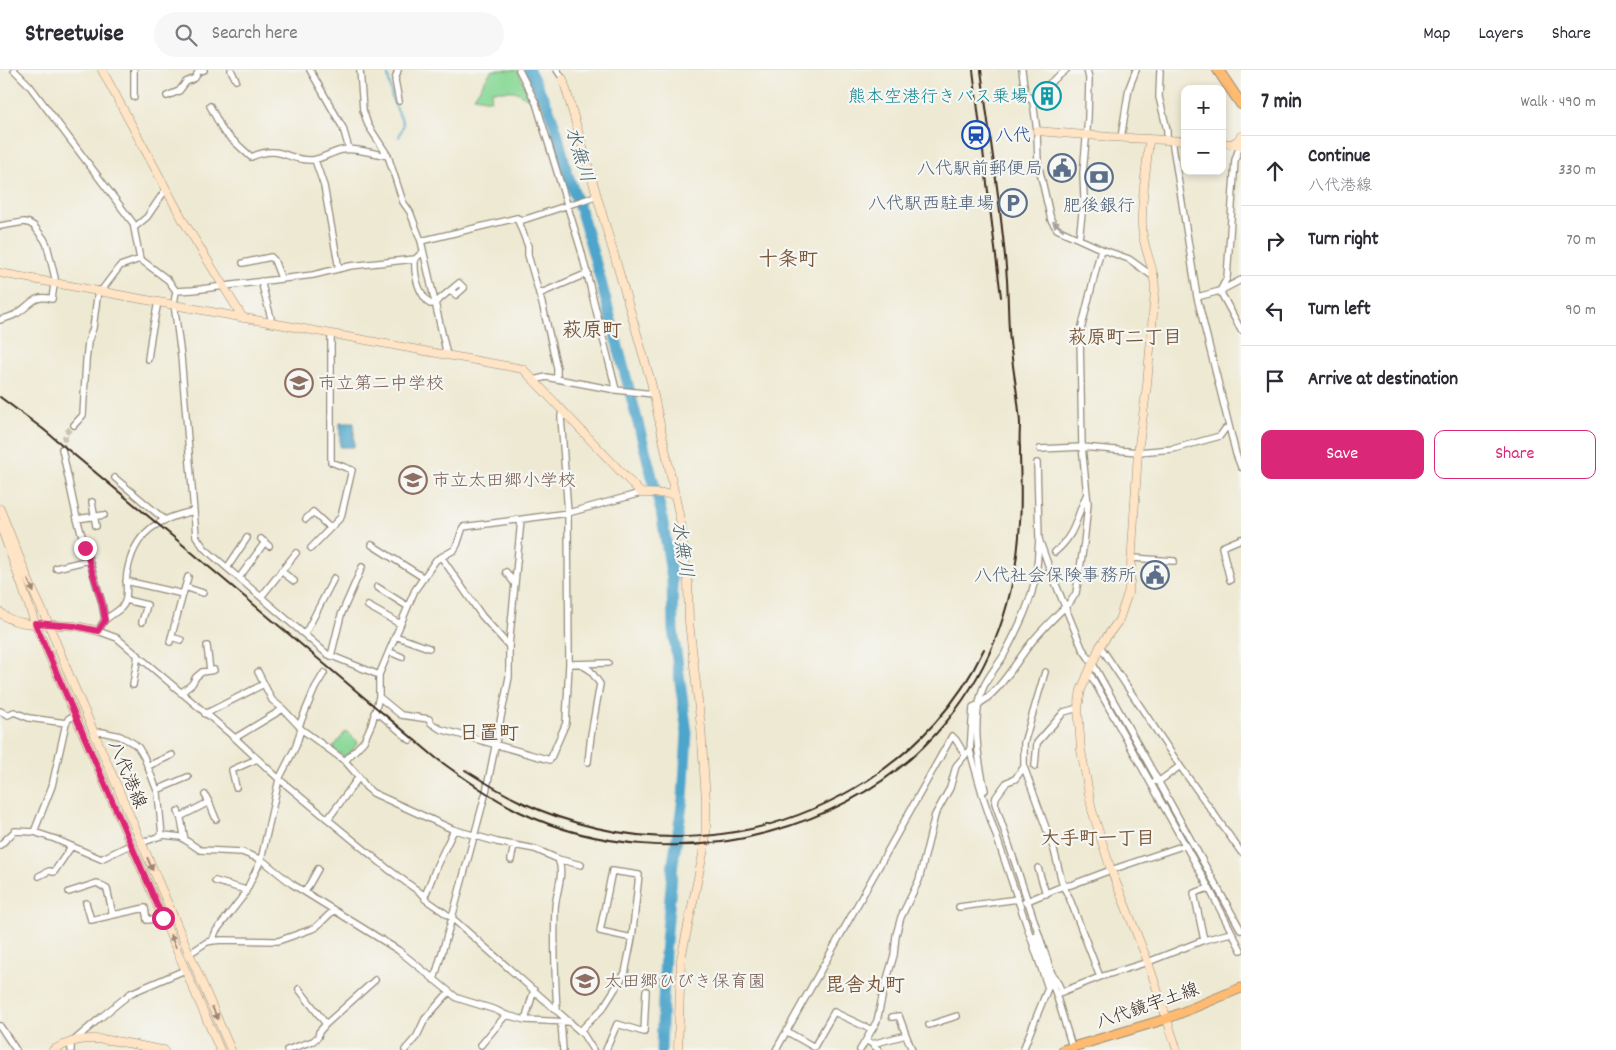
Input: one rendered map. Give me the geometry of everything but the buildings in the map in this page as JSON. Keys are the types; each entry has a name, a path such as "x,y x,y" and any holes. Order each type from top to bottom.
{"highway":[{"path":"1218,70 1241,104"},
{"path":"1224,70 1241,96"}],"main road":[{"name":"八代鏡宇土線","path":"1070,1049 1166,1019 1241,988"}],"street":[{"path":"14,70 29,85 124,209 135,227 140,258 168,280 176,291 174,304 181,356 196,536 199,542 226,568 331,656 379,675"},
{"path":"102,70 184,222 243,318"},
{"path":"134,70 134,97"},
{"path":"167,96 179,91 186,82 195,78 198,72 204,70"},
{"path":"231,70 236,80"},
{"path":"310,70 343,128 349,149"},
{"path":"360,70 363,110 368,125 388,156 403,202 410,212 421,241 447,355"},
{"path":"398,70 395,80 399,101"},
{"path":"520,70 536,103 588,273 619,391"},
{"path":"558,70 563,79 639,339 681,524 701,727 706,815 703,854 681,959 678,1050"},
{"path":"563,79 565,70"},
{"path":"1022,70 1025,93 1034,102 1040,172 1051,220 1057,228 1101,249 1130,259 1150,275 1155,276"},
{"path":"1034,102 1045,87 1066,70"},
{"path":"1079,239 1084,197 1083,173 1087,135 1087,70"},
{"path":"1121,138 1129,88 1136,70"},
{"path":"1160,70 1159,97 1170,140 1197,297 1241,466"},
{"path":"210,106 223,131 251,157 262,152 276,152 306,160 315,160 340,150 349,149 388,156"},
{"path":"1037,131 1181,141"},
{"path":"1232,144 1241,136"},
{"path":"1149,139 1142,225 1144,243 1155,276 1146,385 1138,452 1133,558 1128,593 1119,620 1100,646 1093,668 1081,690 1078,708 1081,750 1092,810 1111,870 1148,962 1177,1050"},
{"path":"1220,291 1227,278 1235,160 1241,145 1226,143"},
{"path":"315,160 324,186 339,269"},
{"path":"135,227 147,217 166,189"},
{"path":"421,241 517,218 523,220 596,196"},
{"path":"517,218 528,246 528,256 557,368 557,378"},
{"path":"0,226 24,222 34,226 47,245 55,278 52,299 45,297 33,299 16,314 0,320"},
{"path":"860,1050 877,1021 882,1006 883,992 894,955 896,935 901,916 919,880 935,815 950,788 956,766 967,753 973,707 979,705 991,695 1032,642 1076,593 1088,504 1082,447 1080,334 1101,249"},
{"path":"176,291 313,275 339,269 415,259 424,252"},
{"path":"243,263 271,257 281,278"},
{"path":"74,425 83,415 88,342 93,328 99,291 120,266 140,258"},
{"path":"415,259 415,271 420,291 430,304 435,303 451,290"},
{"path":"0,273 523,369 645,493"},
{"path":"539,294 588,273"},
{"path":"261,280 271,318 270,323"},
{"path":"1197,297 1220,291 1241,280"},
{"path":"1220,291 1241,330"},
{"path":"148,359 158,302"},
{"path":"311,548 341,517 352,470 331,462 331,335"},
{"path":"534,380 546,376 619,391 653,394"},
{"path":"379,697 401,715 429,719 431,723 440,729 550,760 566,723 569,664 568,513 562,410"},
{"path":"1040,449 1082,447 1138,452 1173,449 1220,436 1225,429 1230,427"},
{"path":"62,449 77,519 102,603 105,620"},
{"path":"1022,902 986,796 980,766 977,732 979,705 986,683 1002,658 1024,612 1036,574 1039,539 1036,463"},
{"path":"115,478 165,520"},
{"path":"345,761 364,741 379,697 379,675 414,590 436,560 454,550 463,527 568,513 645,493 675,494"},
{"path":"1055,552 1071,535 1087,494"},
{"path":"92,502 96,526"},
{"name":"八代港線","path":"0,508 30,584 49,624 231,1050"},
{"path":"98,631 105,620 118,611 126,600 126,580 136,544 143,534 165,520 194,510"},
{"path":"306,519 314,512 330,528"},
{"path":"77,519 104,515"},
{"path":"434,980 474,835 496,745 509,677 509,646 521,520"},
{"name":"八代港線","path":"0,524 35,623 220,1050"},
{"path":"226,568 247,538"},
{"path":"1039,539 1064,608 1082,648 1241,930"},
{"path":"1230,580 1222,547 1241,539"},
{"path":"239,578 253,563 265,542"},
{"path":"372,545 424,578"},
{"path":"261,597 281,571 295,557"},
{"path":"442,558 482,616 509,646"},
{"path":"1133,558 1174,561"},
{"path":"56,568 89,560"},
{"path":"331,656 341,615 362,567"},
{"path":"1037,568 1050,570"},
{"path":"281,571 294,581"},
{"path":"506,572 515,584"},
{"path":"181,640 170,640 188,578"},
{"path":"126,580 203,593"},
{"path":"305,634 331,580"},
{"path":"377,587 407,606"},
{"path":"126,600 147,604 142,622"},
{"path":"368,606 400,624"},
{"path":"0,612 9,619 18,622 75,626 98,631 117,638 235,738 279,779 388,869 452,918 580,1031 593,1050"},
{"path":"395,636 429,648"},
{"path":"181,693 202,672 212,670 207,646"},
{"path":"1100,646 1180,766 1241,852"},
{"path":"390,652 402,657"},
{"path":"133,685 138,655"},
{"path":"569,664 608,663"},
{"path":"580,664 590,670 600,684 588,762"},
{"path":"1093,668 1152,785 1241,950"},
{"path":"258,672 272,700 300,727 345,761 374,793 454,830 514,846 546,852 558,859 580,865"},
{"path":"1045,672 1024,743 1024,767 1054,850 1063,886 1100,977"},
{"path":"212,941 216,931 246,890 261,860 279,779 296,746 300,727 315,688 324,673"},
{"path":"205,714 264,684"},
{"path":"1035,766 1038,743 1064,712 1078,708"},
{"path":"235,738 283,709"},
{"path":"0,711 8,715 14,712 29,718 66,723"},
{"path":"374,713 382,716 410,740"},
{"path":"34,832 52,786 66,723 69,718 76,717"},
{"path":"94,733 102,732 120,736 138,748 148,766 157,790 162,836"},
{"path":"776,1050 952,736 967,753 1022,902 1052,974 1055,977 1070,1049"},
{"path":"1024,743 1038,743"},
{"path":"148,766 172,755"},
{"path":"236,787 232,770 257,759"},
{"path":"1152,785 1155,781 1158,782 1180,766"},
{"path":"1023,1050 1048,988 995,803 996,797 1007,782 1015,779 1024,767"},
{"path":"157,790 188,777"},
{"path":"328,819 359,778"},
{"path":"205,795 216,819"},
{"path":"185,840 179,814 209,802"},
{"path":"0,845 16,830 34,832 55,839 101,859 130,845"},
{"path":"425,896 454,830"},
{"path":"141,843 162,836 181,837 200,850 242,852 261,860 305,892 398,950 449,992 468,1002 525,1020 570,1022"},
{"path":"959,907 1022,902 1063,886 1071,885 1185,845"},
{"path":"511,860 514,846"},
{"path":"39,876 49,871 54,872 71,847"},
{"path":"557,1011 555,906 562,867 558,859"},
{"path":"1038,868 1046,894"},
{"path":"305,892 318,869"},
{"path":"580,1031 603,1008 625,973 632,938 640,875 612,871 600,931 632,938"},
{"path":"215,881 246,890"},
{"path":"72,889 98,884 107,889 113,915"},
{"path":"1204,940 1194,893 1209,888"},
{"path":"86,903 91,920 146,908 147,920 163,918"},
{"path":"189,954 207,942 212,941 278,941 315,928 334,910"},
{"path":"1059,993 1204,940 1231,933"},
{"path":"53,1050 71,1047 100,1018 132,993 185,970"},
{"path":"287,1050 313,1041 318,1037 319,1032 326,1024 376,980"},
{"path":"299,989 326,1024"},
{"path":"525,1020 534,990"},
{"path":"606,1050 617,1024 645,1034 646,991"},
{"path":"405,1050 417,1036 425,1019 449,992"},
{"path":"786,1031 814,1047 834,1012 872,1030"},
{"path":"482,1045 506,1015"},
{"path":"892,1017 899,1016 912,1050"},
{"path":"929,1025 958,1016"},
{"path":"561,1022 563,1050"},
{"path":"0,1026 16,1050"},
{"path":"872,1044 906,1035"},
{"path":"71,1047 77,1040 104,1040 164,1050"},
{"path":"866,1040 879,1050"}],"green space":[{"path":"492,70 517,70 534,102 515,91 492,91 491,100 474,97"},
{"path":"346,731 358,742 352,751 344,757 333,748"}],"water":[{"path":"340,423 354,423 354,447 340,447"}],"waterway":[{"path":"387,70 392,98 403,123 399,137"},
{"name":"水無川","path":"529,70 548,107 557,132 567,172 599,274 661,511 672,579 673,630 687,733 683,799 673,863 665,953 661,1050"}],"tunnel":[{"path":"62,449 66,433 74,425"}],"railway":[{"path":"973,70 1001,297"},
{"path":"0,397 43,429 436,758 498,800 520,812 580,834 643,844 707,844 769,832 823,813 870,788 912,757 948,720 977,678 998,630 1013,578 1021,513 1020,423 1010,342 1002,228 981,70"},
{"path":"465,770 521,802 565,819 609,830 653,836 698,836 742,831 785,820 827,803 868,780 886,767 920,739 935,723 962,688 984,649"}],"place":[{"name":"熊本空港行きバス乗場","path":"1047,96"},
{"name":"八代","path":"976,135"},
{"name":"八代駅前郵便局","path":"1062,168"},
{"name":"肥後銀行","path":"1099,177"},
{"name":"八代駅西駐車場","path":"1013,203"},
{"name":"市立第二中学校","path":"299,383"},
{"name":"市立太田郷小学校","path":"413,480"},
{"name":"八代社会保険事務所","path":"1155,575"},
{"name":"太田郷ひびき保育園","path":"585,981"}],"district":[{"name":"十条町","path":"788,258"},
{"name":"萩原町","path":"592,329"},
{"name":"萩原町二丁目","path":"1125,336"},
{"name":"日置町","path":"489,732"},
{"name":"大手町一丁目","path":"1098,837"},
{"name":"毘舎丸町","path":"865,984"}],"route":[{"path":"85,548 102,603 105,620 98,631 75,626 35,623 163,918"}]}
